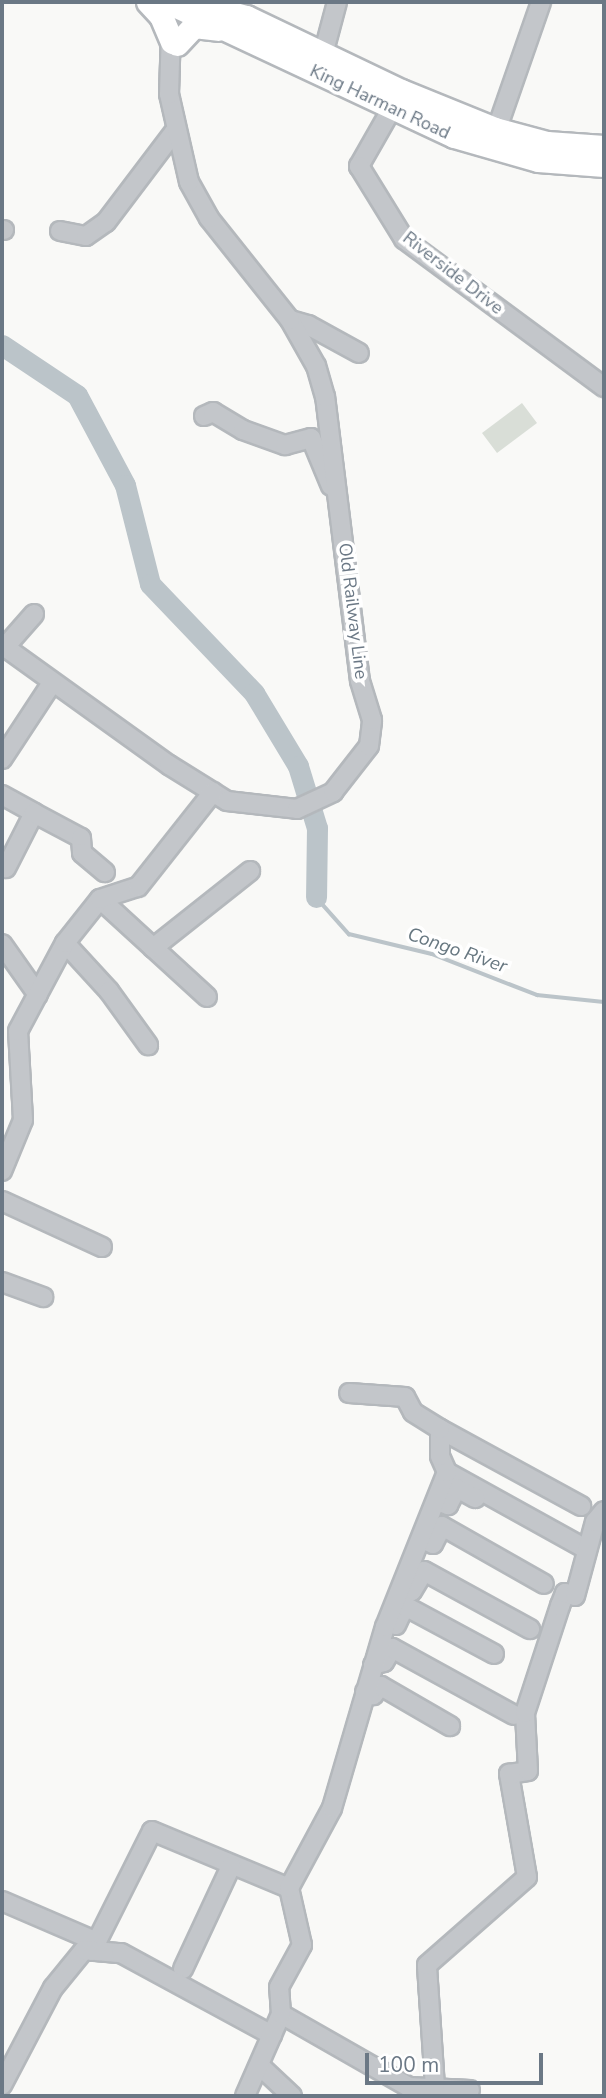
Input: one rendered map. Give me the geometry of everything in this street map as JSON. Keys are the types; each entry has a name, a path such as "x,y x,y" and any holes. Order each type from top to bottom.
{"main road":[{"path":"148,2 161,16 175,43 194,26 238,25"},
{"path":"224,2 238,25"},
{"name":"King Harman Road","path":"176,3 238,25 397,99 454,136 604,147"},
{"name":"King Harman Road","path":"493,138 538,160 604,165"}],"street":[{"path":"320,64 337,2"},
{"path":"493,138 541,2"},
{"name":"Old Railway Line","path":"3,646 52,683 213,792 249,806 297,809 320,800 343,782 369,746 372,720 360,681 341,508 325,397 316,366 290,320 198,202 174,132 168,76 175,43 176,3"},
{"name":"Riverside Drive","path":"397,99 359,166 404,240 604,387"},
{"path":"60,231 86,236 106,222 174,132"},
{"path":"290,320 308,325 359,353"},
{"path":"204,416 213,412 243,430 285,445 311,438 341,508"},
{"path":"3,646 34,614"},
{"path":"2,758 52,683"},
{"path":"2,1171 23,1120 10,1030 38,995 65,943 100,899 138,887 213,792"},
{"path":"2,795 81,838 82,853 105,872"},
{"path":"6,868 34,813"},
{"path":"153,948 250,871"},
{"path":"100,899 207,998"},
{"path":"65,943 109,991 148,1045"},
{"path":"2,944 38,995"},
{"path":"2,1201 102,1247"},
{"path":"2,1282 43,1297"},
{"path":"349,1393 405,1398 413,1412 440,1429 581,1506"},
{"path":"440,1429 440,1456 447,1472 586,1549"},
{"path":"245,2096 281,2014 279,1987 302,1945 289,1888 332,1808 385,1627 447,1472"},
{"path":"437,1501 448,1505 457,1488 561,1545"},
{"path":"435,2087 427,1965 482,1921 527,1877 509,1774 528,1771 525,1713 559,1606 565,1593 575,1596 585,1571 586,1549 604,1511"},
{"path":"422,1539 433,1544 442,1526 544,1584"},
{"path":"402,1588 412,1591 424,1571 530,1629"},
{"path":"385,1627 394,1630 405,1606 494,1654"},
{"path":"373,1665 384,1662 392,1648 514,1715"},
{"path":"365,1692 373,1695 381,1686 450,1726"},
{"path":"2,2085 53,1988 83,1950 94,1946 152,1831 289,1888"},
{"path":"183,1969 231,1866"},
{"path":"2,1901 94,1946 121,1953 272,2035"},
{"path":"281,2014 409,2087 470,2090"},
{"path":"260,2066 292,2096"}],"shaded area":[{"path":"522,403 537,423 497,453 482,433"}],"waterway":[{"path":"2,345 77,395 125,485 150,584 254,693 298,766 317,828 316,897"},
{"name":"Congo River","path":"316,897 349,934 432,954 537,995 604,1002"}]}
